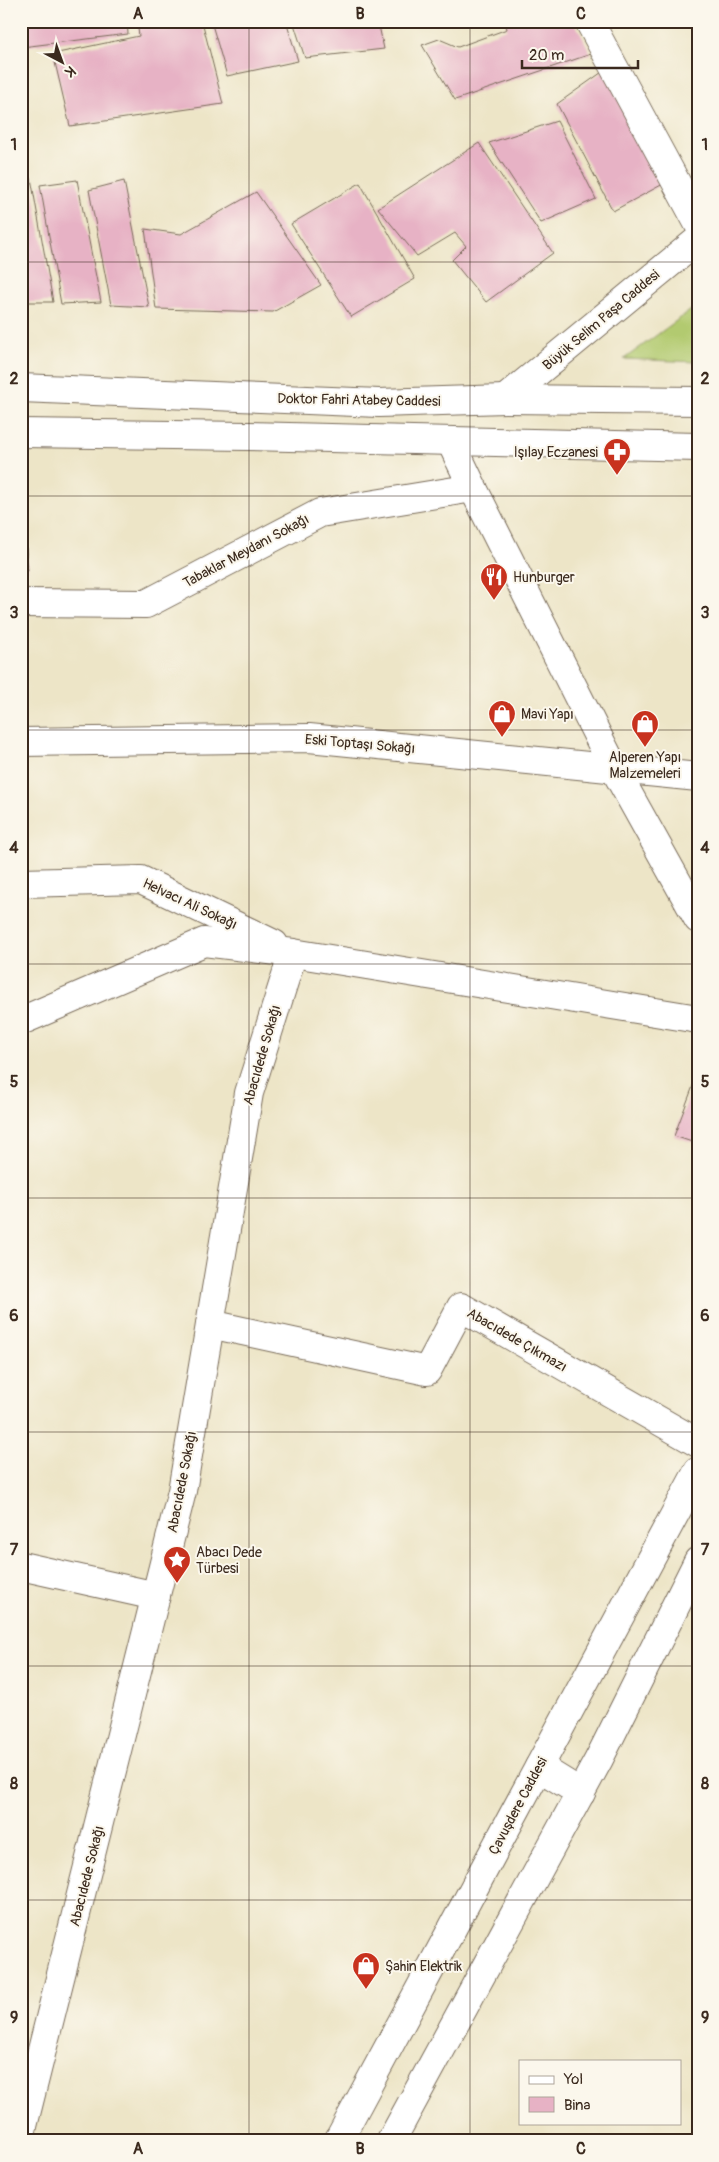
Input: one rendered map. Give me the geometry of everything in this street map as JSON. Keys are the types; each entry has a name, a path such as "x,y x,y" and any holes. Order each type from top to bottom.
{"street":[{"path":"589,21 698,223"},
{"name":"Büyük Selim Paşa Caddesi","path":"505,399 698,240"},
{"name":"Doktor Fahri Atabey Caddesi","path":"21,388 379,403 505,399 698,401"},
{"path":"21,433 247,436 698,447"},
{"path":"451,442 616,770 698,919"},
{"name":"Tabaklar Meydanı Sokağı","path":"21,604 146,604 320,513 473,488"},
{"name":"Eski Toptaşı Sokağı","path":"21,742 309,738 698,777"},
{"name":"Helvacı Ali Sokağı","path":"21,883 141,880 293,953"},
{"path":"21,1021 204,942 293,953 698,1019"},
{"name":"Abacıdede Sokağı","path":"22,2128 182,1491 249,1093 293,953"},
{"name":"Abacıdede Çıkmazı","path":"210,1324 427,1371 461,1307 698,1443"},
{"name":"Çavuşdere Caddesi","path":"338,2141 698,1471"},
{"path":"391,2141 581,1792 698,1561"},
{"path":"21,1566 156,1596"},
{"path":"539,1767 581,1792"}],"green space":[{"path":"698,305 698,362 624,359"}],"building":[{"path":"21,21 127,21 128,34 22,47"},
{"path":"137,21 202,21 223,104 70,126 53,54 139,36"},
{"path":"211,21 286,21 298,61 227,76"},
{"path":"293,21 378,21 384,49 305,58"},
{"path":"433,21 450,21 450,22 435,25"},
{"path":"505,21 574,21 591,54 455,100 422,45 439,39 458,47 507,29"},
{"path":"605,70 665,183 613,211 557,104"},
{"path":"557,121 596,199 541,223 489,143"},
{"path":"479,143 553,253 486,302 452,260 466,246 455,233 417,256 378,208"},
{"path":"21,178 31,178 53,302 21,302"},
{"path":"77,180 101,302 61,304 40,185"},
{"path":"124,181 149,307 111,305 89,190"},
{"path":"360,183 415,279 351,317 291,224"},
{"path":"256,192 321,285 273,312 156,309 145,229 181,234"},
{"path":"21,487 28,571 21,571"},
{"path":"698,1073 698,1144 674,1136"}],"place":[{"name":"Işılay Eczanesi","path":"617,476"},
{"name":"Hunburger","path":"494,601"},
{"name":"Mavi Yapı","path":"502,738"},
{"name":"Alperen Yapı Malzemeleri","path":"645,748"},
{"name":"Abacı Dede Türbesi","path":"177,1584"},
{"name":"Şahin Elektrik","path":"366,1990"}]}
